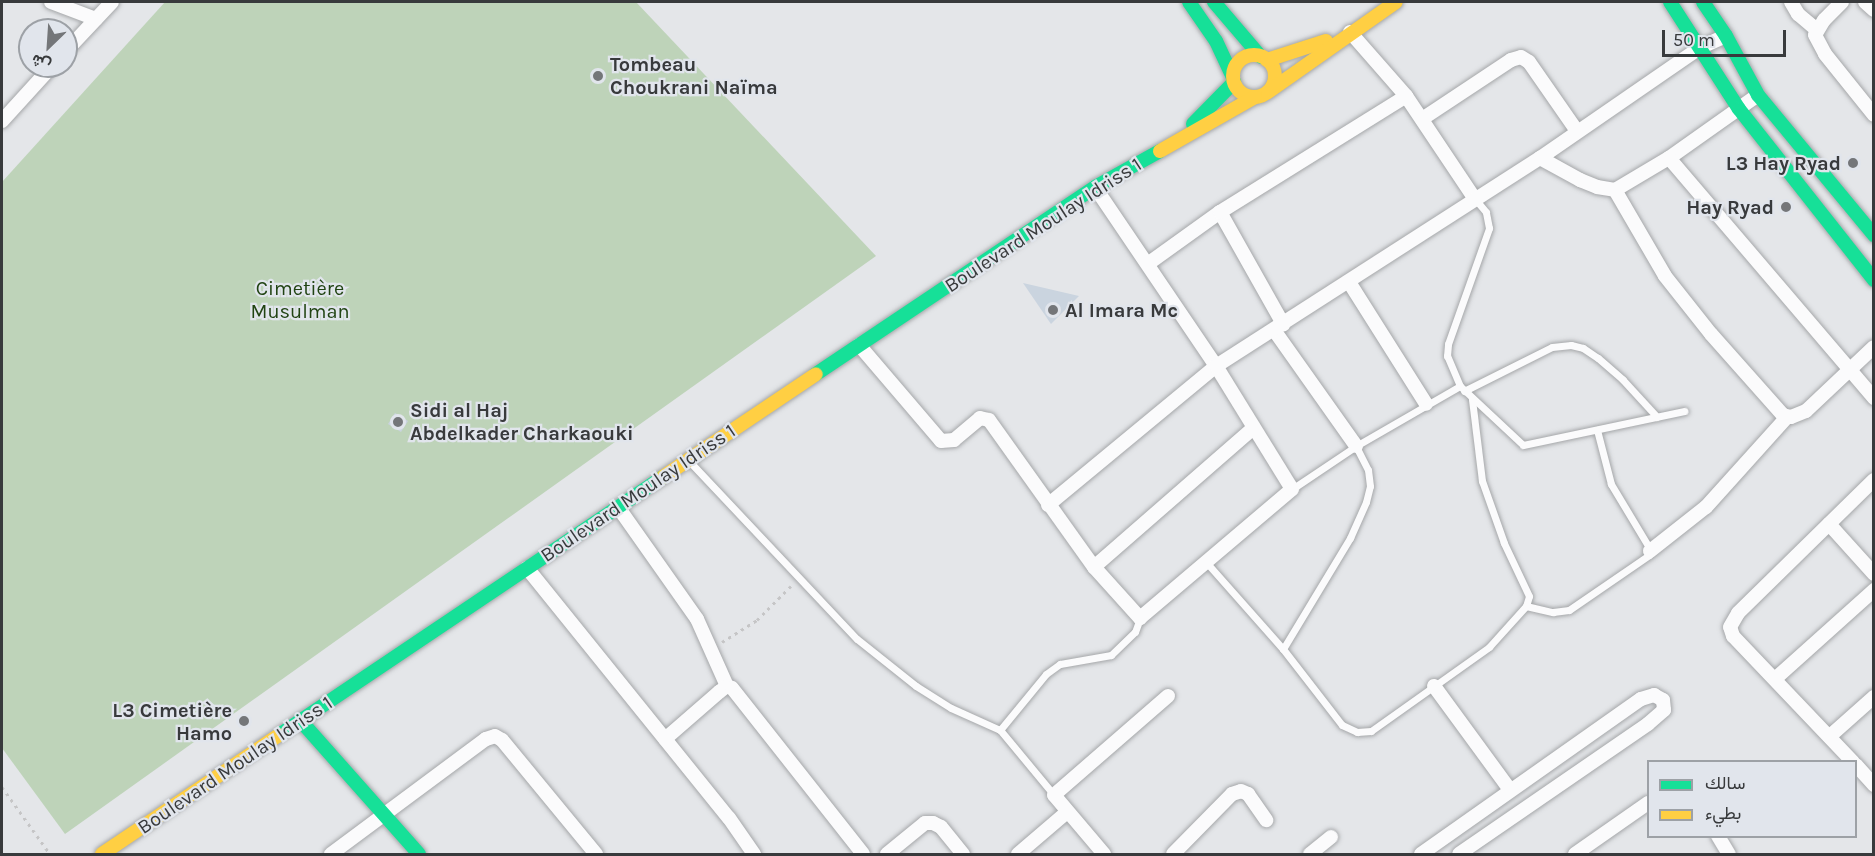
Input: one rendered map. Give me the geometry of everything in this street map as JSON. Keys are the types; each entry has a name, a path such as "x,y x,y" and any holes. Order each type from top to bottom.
{"main road":[{"path":"1189,2 1216,41 1242,93 1261,94 1274,80 1274,73 1264,58 1214,2"},
{"path":"1234,79 1242,60 1299,51 1350,32 1396,2"},
{"path":"1670,2 1739,109 1874,280"},
{"path":"1703,2 1726,36 1758,95 1874,235"},
{"name":"Boulevard Moulay Idriss 1","path":"102,855 1095,187 1261,94 1350,32"},
{"name":"Boulevard Moulay Idriss 1","path":"1178,139 1234,79"},
{"path":"300,720 419,855"}],"street":[{"path":"51,2 96,19"},
{"path":"78,38 112,2"},
{"path":"1791,2 1798,14 1816,29"},
{"path":"1842,2 1816,29 1815,35 1818,43 1874,115"},
{"path":"1865,2 1874,10"},
{"path":"1350,32 1406,96 1475,199"},
{"path":"1048,505 1216,366 1540,158 1701,48 1726,36"},
{"path":"1422,119 1511,60 1521,57 1529,62 1577,131"},
{"path":"2,121 41,78"},
{"path":"1540,158 1597,188 1615,190 1669,158 1758,95"},
{"path":"1149,263 1220,212 1406,96"},
{"path":"1669,158 1874,398"},
{"path":"859,345 941,441 954,440 980,418 989,420 1094,567 1140,618 1292,489 1149,263 1095,187"},
{"path":"1615,190 1665,276 1711,334 1779,412 1787,417"},
{"path":"1220,212 1279,327 1356,446"},
{"path":"1349,282 1426,404"},
{"path":"1650,551 1706,507 1787,417 1806,411 1874,347"},
{"path":"1094,567 1252,429"},
{"path":"1851,760 1776,678 1733,636 1730,627 1738,613 1874,480"},
{"path":"618,507 697,619 727,686 736,692 863,855"},
{"path":"1829,524 1874,574"},
{"path":"527,568 754,855"},
{"path":"1776,678 1874,590"},
{"path":"665,740 727,686"},
{"path":"1434,686 1510,790"},
{"path":"1421,855 1439,850 1510,790 1641,699 1654,695 1663,700 1665,708 1659,715 1459,855"},
{"path":"1104,855 1054,795 1168,696"},
{"path":"1830,736 1874,697"},
{"path":"331,855 486,739 495,736 502,740 596,855"},
{"path":"1575,746 1589,765"},
{"path":"1857,766 1874,785"},
{"path":"1522,782 1534,803"},
{"path":"1173,855 1232,794 1241,791 1248,794 1266,820"},
{"path":"1575,855 1647,804"},
{"path":"1018,855 1068,812"},
{"path":"887,855 925,823 933,823 941,827 963,855"},
{"path":"1310,855 1331,837"}],"lane":[{"path":"1475,199 1486,212 1489,228 1448,344 1447,356 1462,388 1472,399 1523,445 1684,411"},
{"path":"1292,489 1356,446 1426,404 1552,347 1571,345 1583,348 1598,358 1657,417"},
{"path":"1206,562 1283,649 1342,725 1357,732 1371,731 1489,647 1526,606 1529,596 1504,543 1482,482 1472,399"},
{"path":"1526,606 1553,612 1569,610 1648,557 1650,551 1611,484 1597,430"},
{"path":"1283,649 1350,538 1366,502 1370,486 1368,470 1356,446"},
{"path":"688,460 857,639 916,686 951,708 1000,730 1054,795"},
{"path":"1000,730 1046,674 1060,664 1111,655 1135,632 1140,618"}],"path":[{"path":"711,650 757,620 798,578"},
{"path":"2,787 50,855"}],"green space":[{"name":"Cimetière Musulman","path":"165,2 636,2 876,256 65,834 2,748 2,182"}],"building":[{"name":"Al Imara Mc","path":"1023,283 1079,296 1051,324"},
{"name":"Sidi al Haj Abdelkader Charkaouki","path":"395,413 408,421 401,432 388,424"}],"traffic: fast":[{"path":"1189,2 1216,41 1233,77"},
{"path":"1214,2 1261,57"},
{"path":"1670,2 1739,109 1874,280"},
{"path":"1703,2 1726,36 1758,95 1874,235"},
{"path":"1193,124 1234,82"},
{"path":"816,374 1095,187 1160,151"},
{"path":"279,735 663,477"},
{"path":"300,720 419,854"}],"traffic: slow":[{"path":"1268,92 1396,2"},
{"path":"1267,60 1326,41"},
{"path":"1254,55 1269,61 1275,76 1269,91 1254,97 1239,91 1233,76 1239,61 1254,55"},
{"path":"1160,151 1255,97"},
{"path":"663,477 816,374"},
{"path":"102,854 279,735"}],"place":[{"name":"Tombeau Choukrani Naïma","path":"598,76"},
{"name":"L3 Hay Ryad","path":"1853,163"},
{"name":"Hay Ryad","path":"1786,207"},
{"name":"Al Imara Mc","path":"1053,310"},
{"name":"Sidi al Haj Abdelkader Charkaouki","path":"398,422"},
{"name":"L3 Cimetière Hamo","path":"244,721"}]}
